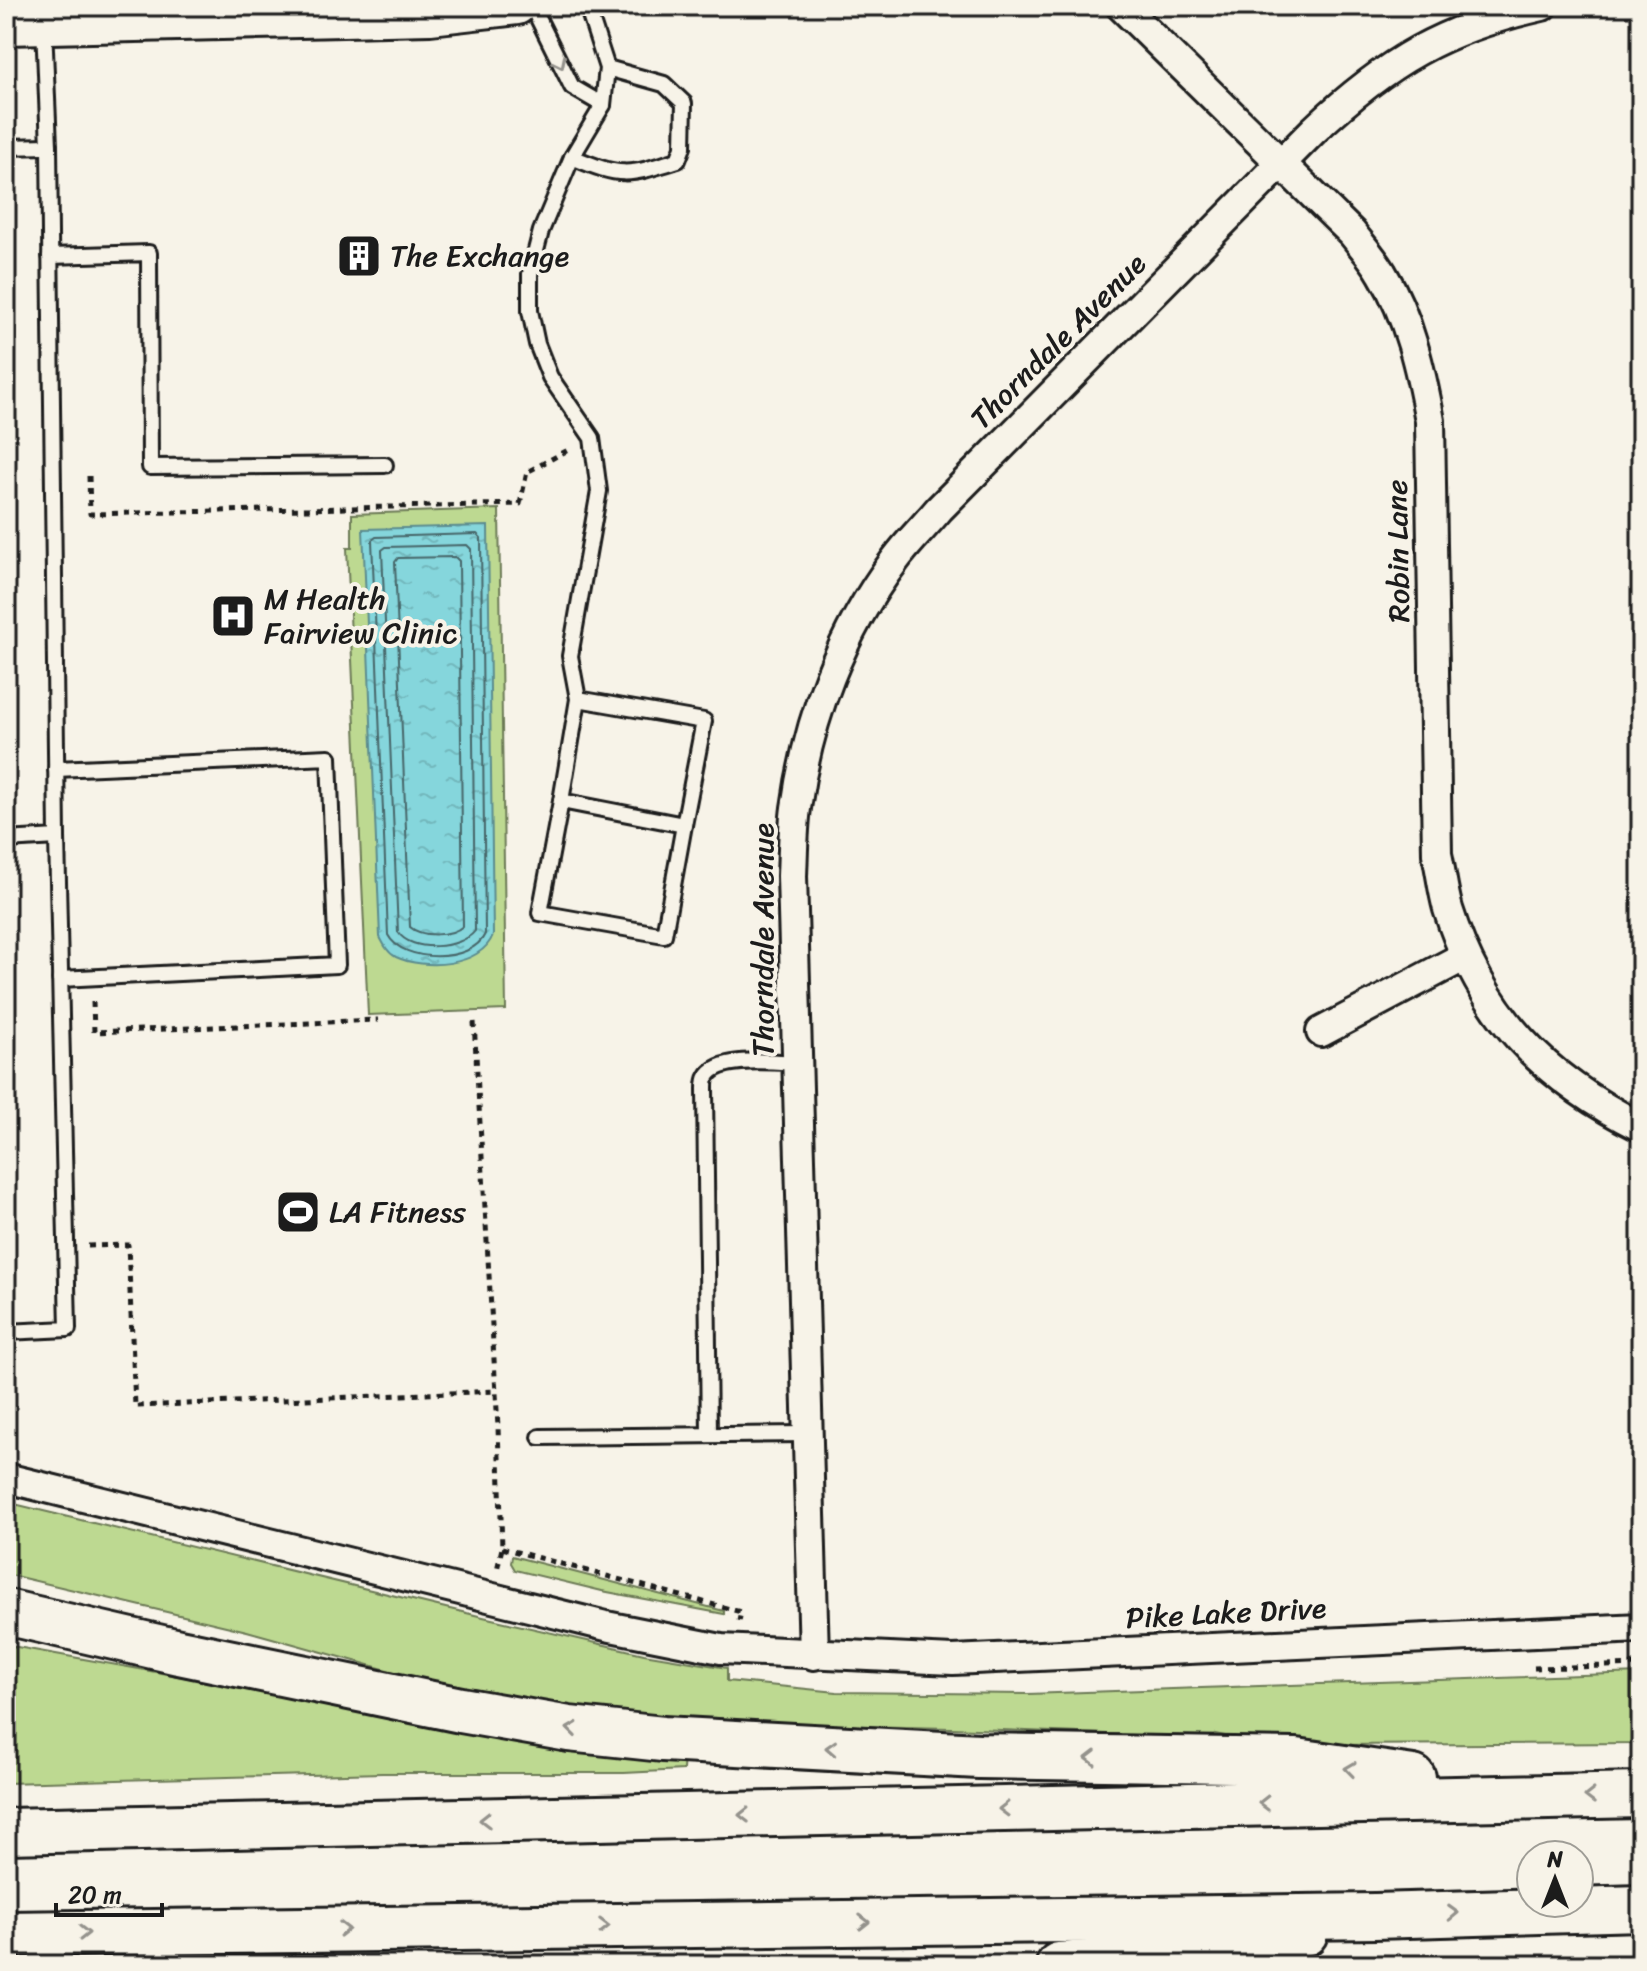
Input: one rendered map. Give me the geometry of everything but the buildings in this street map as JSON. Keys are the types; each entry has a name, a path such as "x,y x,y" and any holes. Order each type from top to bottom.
{"highway":[{"path":"6,1612 414,1701 569,1729 663,1739 979,1756 1296,1761 1538,1796"},
{"path":"6,1831 1641,1795"},
{"path":"6,1934 1375,1916 1641,1908"},
{"path":"1059,1965 1222,1954 1375,1916"}],"street":[{"path":"6,26 300,13 430,16 517,6"},
{"name":"Robin Lane","path":"1121,6 1352,233 1383,274 1421,370 1430,421 1437,854 1447,906 1465,956 1490,1000 1521,1042 1560,1079 1590,1101 1641,1127"},
{"name":"Thorndale Avenue","path":"814,1655 792,876 795,811 806,747 831,673 859,614 895,560 939,509 1349,96 1402,59 1445,35 1497,16 1542,6"},
{"path":"1321,1032 1465,956"},
{"name":"Pike Lake Drive","path":"6,1478 606,1626 734,1650 953,1660 1641,1628"}],"lane":[{"path":"532,6 572,87 603,105"},
{"path":"578,699 704,721 664,935 540,913 578,699 570,656 599,491 592,438 550,377 537,344 530,311 530,274 541,231 572,157 603,105 607,68 587,6"},
{"path":"6,1332 68,1329 57,837 49,146 44,26"},
{"path":"572,157 600,169 635,173 678,160 683,147 684,103 664,84 607,68"},
{"path":"6,147 49,146"},
{"path":"50,256 149,253 150,467 385,465"},
{"path":"56,769 329,757 337,965 60,979"},
{"path":"561,801 684,825"},
{"path":"6,840 57,837"},
{"path":"709,1435 707,1076 716,1067 730,1063 798,1063"},
{"path":"540,1437 808,1434"}],"path":[{"path":"89,476 90,514 520,504 527,472 592,438"},
{"path":"92,977 94,1032 378,1020"},
{"path":"474,1022 502,1548 491,1598"},
{"path":"66,1247 128,1245 135,1406 496,1391"},
{"path":"502,1548 741,1612 734,1650"}],"green space":[{"path":"499,509 506,1010 368,1015 347,548 352,548 352,514"},
{"path":"6,1502 483,1617 644,1654 727,1668 727,1681 837,1692 1028,1694 1641,1673 1641,1743 1259,1743 1215,1734 1214,1738 667,1722 535,1708 247,1631 6,1574"},
{"path":"512,1556 724,1611 724,1614 602,1591 515,1570 511,1563"},
{"path":"6,1645 371,1711 684,1754 683,1770 624,1773 382,1773 6,1783"}],"water":[{"path":"488,526 493,935 487,946 477,954 450,963 421,964 393,955 380,937 363,529"}],"place":[{"name":"The Exchange","path":"359,256"},
{"name":"M Health Fairview Clinic","path":"233,616"},
{"name":"LA Fitness","path":"298,1212"}]}
